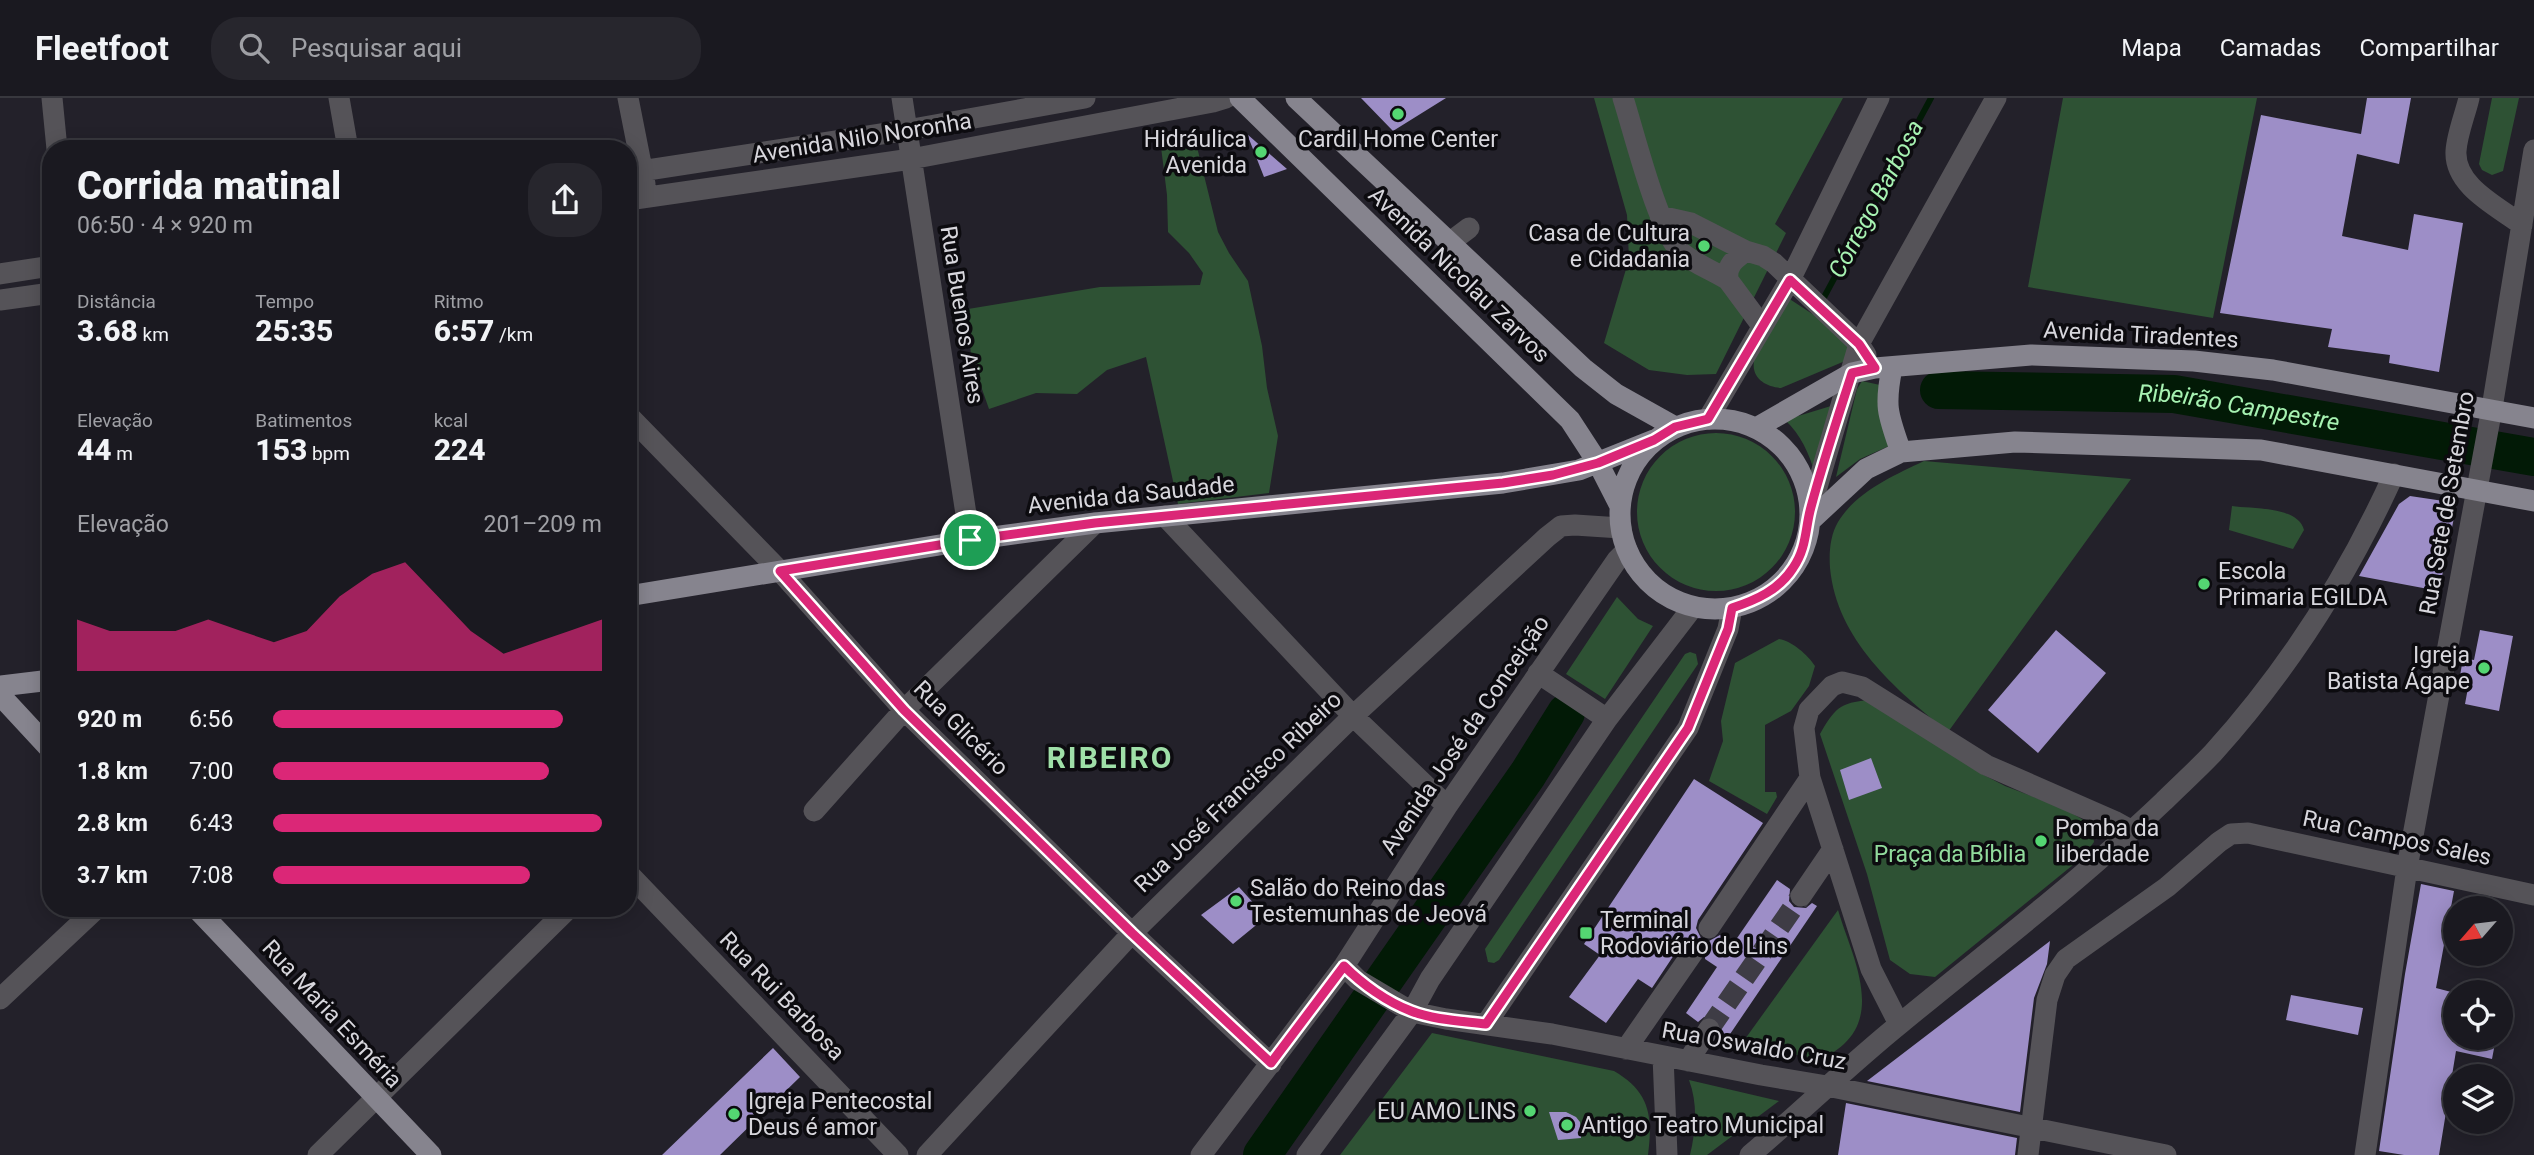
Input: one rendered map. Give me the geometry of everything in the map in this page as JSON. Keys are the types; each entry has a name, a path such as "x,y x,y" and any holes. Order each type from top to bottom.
{"main road":[{"name":"Avenida Nicolau Zarvos","path":"1240,98 1570,420 1598,463 1620,506"},
{"name":"Avenida Nicolau Zarvos","path":"1296,98 1583,368 1616,394 1675,427"},
{"name":"Avenida Tiradentes","path":"1756,428 1852,373 2031,355 2194,362 2273,370 2388,392 2490,416 2534,418"},
{"path":"1884,368 1889,418 1901,452"},
{"path":"1708,419 1732,420 1756,428 1777,442 1794,462 1805,485 1810,516 1805,546 1793,568 1776,587 1756,600 1732,608 1693,607 1672,599 1653,587 1638,570 1627,550 1621,528 1620,506 1625,481 1637,459 1654,440 1675,427 1708,419"},
{"name":"Avenida da Saudade","path":"637,595 970,540 1095,523 1503,483 1553,475 1598,463 1654,440"},
{"path":"1810,516 1866,469 1901,452 2015,442 2262,450 2394,474 2477,481 2534,501"},
{"path":"0,686 42,681"},
{"path":"0,695 42,740"},
{"name":"Rua Maria Esméria","path":"204,917 431,1155"}],"street":[{"path":"52,98 56,140"},
{"path":"339,98 346,140"},
{"path":"628,98 632,140"},
{"name":"Rua Buenos Aires","path":"902,98 970,540"},
{"name":"Avenida Nilo Noronha","path":"637,172 907,130 1085,98"},
{"name":"Avenida Nilo Noronha","path":"639,198 911,159 1226,98"},
{"path":"1623,98 1660,216 1675,245 1683,254 1728,280 1762,326"},
{"path":"1708,419 1790,280 1879,98"},
{"path":"1810,516 1859,344 1996,98"},
{"path":"2469,98 2456,150 2458,167 2464,181 2522,225"},
{"name":"Rua Sete de Setembro","path":"2365,1155 2407,868 2490,416 2534,150"},
{"path":"1660,216 1691,223 1774,263 1884,368"},
{"path":"1675,245 1691,223"},
{"path":"1449,243 1469,228"},
{"path":"1728,280 1727,272 1731,265 1746,251"},
{"path":"0,274 42,267"},
{"path":"0,300 42,294"},
{"name":"Rua Glicério","path":"637,424 780,571 904,710 1132,933 1271,1063"},
{"path":"1750,1155 1899,1024 2075,882 2212,754 2266,690 2312,626 2349,564 2394,474"},
{"path":"1165,516 1353,716 1447,806"},
{"path":"814,811 904,710 1095,523"},
{"name":"Rua José Francisco Ribeiro","path":"928,1155 1132,933 1353,716 1561,526 1621,528"},
{"name":"Avenida José da Conceição","path":"1200,1155 1271,1063 1351,973 1447,806 1627,550"},
{"path":"1307,1155 1403,1007 1430,979 1607,719 1693,607"},
{"path":"1486,1024 1688,728 1728,629 1732,608"},
{"path":"1538,673 1607,719"},
{"path":"1899,1024 1871,969 1810,778 1804,728 1809,710 1832,686 1842,682 1863,687 1986,765 2132,831"},
{"path":"1709,928 1810,778"},
{"name":"Rua Campos Sales","path":"2032,1126 2047,1000 2055,975 2066,960 2167,887 2231,834 2248,833 2534,895"},
{"path":"1801,896 1833,849"},
{"name":"Rua Rui Barbosa","path":"637,882 898,1155"},
{"path":"0,999 87,917"},
{"path":"318,1155 560,917"},
{"path":"1626,1049 1693,951"},
{"name":"Rua Oswaldo Cruz","path":"1351,973 1403,1007 1446,1019 1552,1034 2032,1126 2166,1155"},
{"path":"1688,1061 1709,1029"},
{"path":"1663,1056 1667,1155"},
{"path":"2028,1155 2032,1126"}],"green space":[{"name":"Casa de Cultura e Cidadania","path":"1594,98 1843,98 1775,224 1786,233 1716,374 1687,375 1649,370 1604,343 1629,259 1627,215"},
{"path":"2063,98 2257,98 2213,318 2028,287"},
{"path":"2492,98 2519,98 2503,171 2492,175 2482,170 2479,164"},
{"path":"1160,139 1196,143 1218,232 1248,281 1278,436 1269,493 1178,504 1146,357 1107,370 1077,394 1036,393 989,409 971,358 968,309 1100,287 1200,285 1203,273 1189,253 1168,232 1167,195"},
{"path":"1785,296 1852,340 1845,361 1781,388 1761,381 1755,373 1754,361"},
{"path":"1862,381 1880,385 1889,446 1860,459 1836,477 1857,389"},
{"path":"1831,406 1815,474 1804,445 1785,420"},
{"path":"1716,433 1746,439 1772,456 1789,482 1795,512 1789,542 1772,568 1746,585 1716,591 1686,585 1660,568 1643,542 1637,512 1643,482 1660,456 1686,439"},
{"path":"1924,461 2131,479 1948,732 1889,680 1856,640 1835,594 1830,568 1833,533 1846,511 1865,493"},
{"path":"2232,506 2284,513 2300,522 2304,530 2293,549 2229,530"},
{"path":"1617,597 1638,619 1653,626 1605,699 1566,674"},
{"path":"1779,639 1799,649 1815,666 1809,686 1791,711 1765,725 1765,792 1776,792 1777,797 1767,814 1709,781 1723,741 1721,721 1735,663"},
{"path":"1685,654 1696,654 1698,664 1499,960 1488,962 1485,949"},
{"name":"Praça da Bíblia","path":"1875,699 1982,774 2005,786 2063,808 2092,825 2094,842 2084,856 1935,977 1910,974 1890,960 1867,874 1820,734 1831,716 1842,707"},
{"path":"1838,910 1860,979 1861,1014 1855,1030 1837,1050 1819,1058 1740,1046"},
{"path":"1432,1033 1614,1071 1635,1088 1646,1106 1650,1128 1648,1155 1340,1155"},
{"path":"1689,1080 1779,1101 1707,1155 1690,1155 1695,1117"}],"building":[{"name":"Cardil Home Center","path":"1361,98 1446,98 1393,131"},
{"path":"2367,98 2411,98 2399,164 2357,154 2342,236 2408,250 2414,214 2463,223 2439,372 2389,363 2390,355 2328,347 2332,329 2220,313 2261,115 2361,134"},
{"name":"Hidráulica Avenida","path":"1247,134 1287,169 1264,177"},
{"path":"2410,496 2457,503 2439,591 2359,576 2399,504"},
{"path":"2056,630 2106,673 2038,753 1988,710"},
{"name":"Igreja Batista Ágape","path":"2480,630 2513,636 2499,711 2465,704 2470,677 2460,676 2463,658 2474,660"},
{"path":"1871,758 1882,788 1849,800 1840,770"},
{"path":"1694,779 1763,823 1698,920 1696,928 1701,938 1709,941 1720,935 1733,944 1777,880 1790,889 1789,901 1794,907 1806,908 1812,903 1817,906 1726,1040 1720,1036 1721,1024 1716,1018 1704,1017 1698,1022 1686,1013 1717,967 1705,959 1706,946 1696,938 1682,943 1652,988 1638,979 1606,1023 1569,997 1600,955 1584,944"},
{"path":"2421,884 2454,891 2453,896 2443,896 2443,950 2436,988 2443,990 2443,1050 2494,1050 2492,1059 2456,1051 2454,1064 2443,1064 2443,1131 2439,1155 2404,1155 2379,1151"},
{"name":"Salão do Reino das Testemunhas de Jeová","path":"1239,887 1266,917 1233,944 1201,915"},
{"path":"2050,941 2047,964 2034,998 2020,1112 1867,1081"},
{"path":"2291,995 2363,1008 2358,1035 2286,1020"},
{"name":"Igreja Pentecostal Deus é amor","path":"773,1048 800,1077 720,1155 662,1155"},
{"path":"1846,1103 2017,1138 2015,1155 1838,1155"},
{"name":"Antigo Teatro Municipal","path":"1549,1112 1566,1112 1576,1117 1580,1122 1581,1138 1558,1140"}],"waterway":[{"name":"Córrego Barbosa","path":"1822,301 1931,98"},
{"name":"Ribeirão Campestre","path":"1939,390 2174,394 2534,457"},
{"name":"Ribeirão Campestre","path":"1262,1155 1528,774 1566,713"}],"tunnel":[{"path":"1709,1029 1801,896"}],"place":[{"name":"Cardil Home Center","path":"1398,114"},
{"name":"Hidráulica Avenida","path":"1261,152"},
{"name":"Casa de Cultura e Cidadania","path":"1704,246"},
{"name":"Escola Primaria EGILDA","path":"2204,584"},
{"name":"Igreja Batista Ágape","path":"2484,668"},
{"name":"Pomba da liberdade","path":"2041,841"},
{"name":"Salão do Reino das Testemunhas de Jeová","path":"1236,901"},
{"name":"Terminal Rodoviário de Lins","path":"1586,933"},
{"name":"EU AMO LINS","path":"1530,1111"},
{"name":"Igreja Pentecostal Deus é amor","path":"734,1114"},
{"name":"Antigo Teatro Municipal","path":"1567,1125"}],"district":[{"name":"RIBEIRO","path":"1110,757"}],"route":[{"path":"1790,280 1859,344 1875,368 1852,373 1810,511 1805,546 1793,568 1776,587 1756,600 1732,608 1728,629 1688,728 1486,1024 1412,1012 1358,980 1344,966 1271,1063 1132,933 904,710 780,571 970,540 1095,523 1503,483 1579,470 1654,440 1675,427 1708,419 1790,280"}]}
